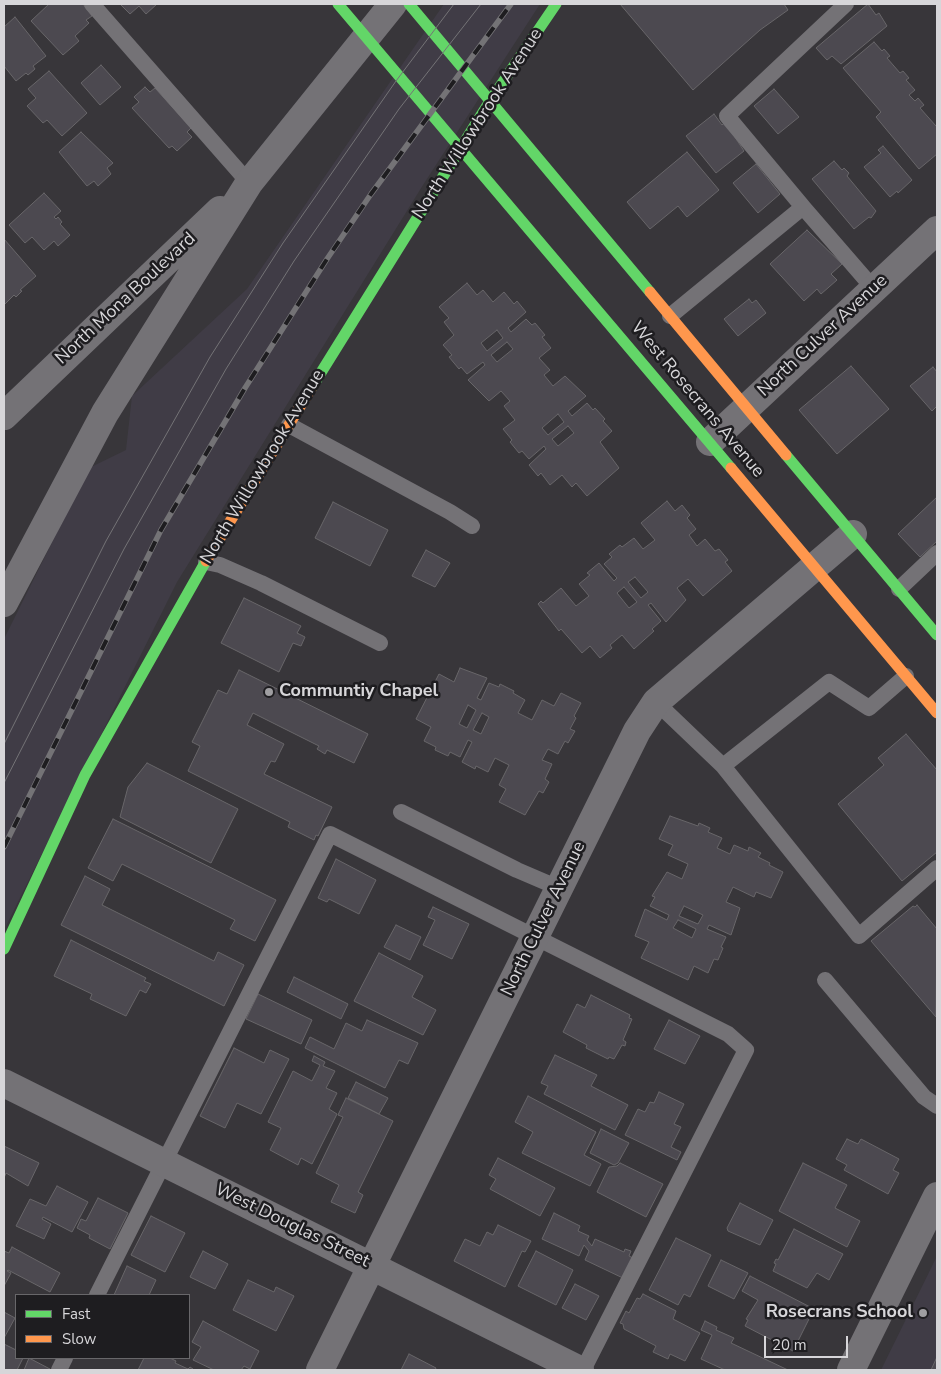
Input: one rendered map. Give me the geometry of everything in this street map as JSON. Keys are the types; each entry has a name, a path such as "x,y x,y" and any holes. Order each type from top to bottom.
{"main road":[{"name":"West Rosecrans Avenue","path":"338,4 431,110 937,713"},
{"name":"West Rosecrans Avenue","path":"409,4 937,634"},
{"name":"North Willowbrook Avenue","path":"4,950 85,775 206,562 490,101 556,4"}],"street":[{"path":"4,603 105,413 248,183 393,4"},
{"name":"North Mona Boulevard","path":"4,416 248,183"},
{"name":"North Culver Avenue","path":"710,442 937,230"},
{"name":"North Culver Avenue","path":"320,1370 637,731 656,702 853,534"},
{"name":"West Douglas Street","path":"4,1083 581,1370"},
{"path":"850,1370 937,1196"}],"lane":[{"path":"92,4 248,183"},
{"path":"846,4 727,116 874,289"},
{"path":"670,316 803,207"},
{"path":"289,425 450,512 472,526"},
{"path":"899,589 937,553"},
{"path":"206,562 261,583 380,643"},
{"path":"723,766 829,682 870,708 906,676"},
{"path":"656,702 723,766 859,936 937,868"},
{"path":"401,812 517,870 559,888"},
{"path":"97,1294 330,834 728,1034 746,1050 581,1370"},
{"path":"825,980 924,1098 937,1106"}],"shaded area":[{"path":"444,4 540,4 423,185 177,582 4,930 4,639 89,468 126,450 132,396 247,289"},
{"name":"Rosecrans School","path":"937,1256 937,1370 881,1370"}],"building":[{"path":"49,4 83,4 92,16 86,20 89,23 75,36 79,41 63,55 31,21"},
{"path":"120,4 157,4 146,14 139,6 130,14"},
{"path":"620,4 784,4 788,10 760,30 693,90"},
{"path":"868,4 876,15 879,13 887,26 841,64 832,56 827,60 816,48"},
{"path":"15,17 46,56 33,66 35,69 28,75 26,73 16,81 4,66 4,27"},
{"path":"874,42 882,51 884,49 890,56 887,58 900,73 903,71 909,78 906,80 915,90 909,95 915,101 918,98 924,105 920,108 937,125 937,154 919,169 876,117 881,112 843,68"},
{"path":"101,65 121,87 100,105 81,83"},
{"path":"49,71 87,113 62,136 47,120 43,123 27,106 36,98 28,89"},
{"path":"145,87 150,92 155,88 191,128 187,132 192,137 177,151 172,146 169,148 132,108 139,102 134,97"},
{"path":"774,89 799,117 778,134 754,106"},
{"path":"714,114 722,125 725,122 744,151 716,173 686,136"},
{"path":"81,132 113,163 107,168 111,174 98,186 94,181 87,186 59,152"},
{"path":"883,146 912,180 898,193 897,191 890,197 864,167 881,153 878,150"},
{"path":"687,152 719,190 687,217 678,206 650,229 627,202"},
{"path":"834,161 842,170 844,168 849,173 847,176 876,211 871,218 869,217 854,229 812,179"},
{"path":"756,164 780,194 758,213 733,183"},
{"path":"44,193 61,211 54,217 56,219 58,217 62,222 60,224 70,235 58,246 54,241 44,250 32,237 25,243 9,225"},
{"path":"807,230 842,264 831,274 837,280 821,294 817,289 804,301 770,264"},
{"path":"4,239 36,276 20,290 22,291 16,297 14,295 4,305"},
{"path":"467,283 477,295 483,290 493,302 504,292 514,304 517,301 526,312 508,328 511,332 526,319 532,325 535,323 545,335 542,337 551,348 539,358 550,370 544,375 553,386 565,376 586,396 568,411 572,416 587,403 593,410 595,408 605,419 603,421 612,431 600,442 619,468 587,496 576,483 572,487 562,475 550,485 541,473 538,476 529,465 546,449 544,446 529,459 522,451 519,453 510,442 512,440 503,429 515,420 504,406 510,401 501,391 489,401 468,380 485,365 483,362 467,374 461,367 459,369 449,357 452,355 443,345 454,335 444,322 449,318 439,307","holes":["497,330 503,338 487,351 481,343","507,342 513,349 497,362 491,355","558,414 564,422 548,435 542,428","568,426 574,433 558,446 552,439"]},
{"path":"749,299 752,303 756,300 766,313 738,336 724,319"},
{"path":"851,366 889,409 837,454 799,410"},
{"path":"933,367 937,372 937,406 932,411 910,386"},
{"path":"937,497 937,541 920,557 898,534"},
{"path":"667,501 675,511 682,505 690,515 687,518 696,529 689,535 697,546 705,539 715,551 719,549 728,560 725,562 732,571 703,596 688,579 677,588 686,600 666,622 651,603 648,605 661,621 652,629 654,631 634,649 622,635 610,645 612,648 600,658 590,646 582,653 561,629 559,631 538,604 541,601 543,603 561,588 576,606 589,596 579,584 590,575 587,573 599,563 614,581 617,578 604,564 612,557 609,554 620,545 622,547 634,538 643,549 655,540 641,523","holes":["635,577 648,592 641,598 628,582","624,587 637,602 629,608 617,593"]},
{"path":"333,502 388,530 370,566 315,538"},
{"path":"426,550 450,563 435,587 412,576"},
{"path":"244,598 301,626 297,633 305,637 301,646 293,643 279,672 221,643"},
{"path":"460,668 487,678 477,698 481,700 489,683 499,687 500,684 514,691 513,693 525,700 518,713 532,720 542,700 554,706 561,693 581,703 570,729 575,731 568,743 565,741 558,754 548,749 542,760 552,764 545,779 549,782 543,793 539,791 525,815 499,802 506,789 499,785 509,765 495,758 488,772 476,766 475,769 462,762 472,742 468,740 460,757 450,752 448,756 435,750 436,747 424,741 431,727 416,719 439,674 454,682","holes":["468,705 476,710 467,728 459,724","482,713 489,717 481,734 473,730"]},
{"path":"239,670 368,734 354,763 327,750 325,754 317,749 319,746 253,713 247,725 284,744 275,762 271,761 264,774 332,807 318,836 316,835 314,840 288,827 290,822 188,771 200,746 192,742 218,690 227,694"},
{"path":"906,734 937,770 937,852 902,881 838,804 884,765 878,758"},
{"path":"147,763 238,809 211,863 120,817 128,787"},
{"path":"670,816 698,826 699,823 710,828 708,832 722,838 717,848 730,854 734,845 748,851 749,847 761,853 758,857 783,872 771,898 756,892 754,897 733,887 726,902 740,908 731,935 709,925 707,929 726,937 721,947 723,948 718,960 714,959 708,973 694,966 688,980 641,958 649,942 635,936 645,909 667,920 669,915 650,906 655,897 652,896 667,872 682,879 688,864 668,855 673,845 659,839","holes":["684,906 703,915 698,924 679,916","678,920 696,929 692,938 673,928"]},
{"path":"113,819 276,900 255,941 230,929 235,920 122,864 113,881 88,868"},
{"path":"336,859 376,880 359,914 329,899 327,902 318,898"},
{"path":"85,876 110,889 102,905 214,961 218,952 244,965 224,1006 61,925"},
{"path":"917,905 937,929 936,1017 871,941 913,906"},
{"path":"433,907 469,924 452,959 423,945 435,920 428,917"},
{"path":"396,925 421,937 410,960 384,947"},
{"path":"71,940 146,978 144,981 151,984 146,993 140,990 126,1016 90,999 92,994 54,976"},
{"path":"379,953 423,976 412,997 436,1010 423,1035 354,1001"},
{"path":"294,977 348,1004 341,1019 287,992"},
{"path":"258,994 312,1020 301,1044 246,1019"},
{"path":"591,995 630,1015 629,1018 632,1019 623,1040 626,1042 625,1046 622,1045 614,1059 609,1057 608,1059 586,1048 587,1045 563,1032 577,1004 585,1008"},
{"path":"367,1020 418,1043 408,1064 399,1060 385,1088 305,1048 310,1037 334,1049 346,1023 362,1031"},
{"path":"669,1020 700,1036 685,1064 654,1049"},
{"path":"234,1048 264,1063 270,1050 289,1059 261,1114 237,1103 225,1128 200,1116"},
{"path":"555,1055 597,1075 591,1086 628,1105 615,1130 544,1094 548,1086 541,1083"},
{"path":"314,1056 325,1062 323,1066 335,1071 326,1088 337,1093 329,1109 337,1114 312,1164 301,1158 298,1165 270,1150 281,1128 268,1122 293,1071 312,1081 320,1065 312,1061"},
{"path":"356,1082 388,1098 379,1114 348,1098"},
{"path":"659,1092 684,1104 674,1124 681,1127 671,1147 681,1152 677,1160 625,1135 638,1109 645,1112 650,1102 654,1103"},
{"path":"528,1096 596,1132 584,1155 601,1164 590,1186 522,1153 533,1132 515,1122"},
{"path":"346,1098 393,1121 358,1192 363,1195 355,1213 331,1202 339,1185 316,1173 343,1117 338,1115"},
{"path":"601,1129 629,1143 618,1163 614,1165 590,1153"},
{"path":"847,1139 858,1144 861,1139 899,1159 893,1170 899,1173 888,1194 844,1170 847,1165 836,1159"},
{"path":"4,1146 39,1163 28,1186 6,1173 4,1178"},
{"path":"498,1158 555,1188 540,1216 490,1189 496,1179 489,1175"},
{"path":"620,1163 663,1184 646,1217 597,1192 609,1167 617,1166"},
{"path":"803,1163 847,1185 835,1208 860,1221 847,1247 779,1211"},
{"path":"57,1186 88,1202 72,1232 43,1217 42,1219 51,1224 44,1239 16,1226 30,1199 46,1206"},
{"path":"98,1198 128,1213 110,1249 89,1238 90,1235 77,1228 81,1219 86,1221"},
{"path":"740,1203 773,1220 760,1245 728,1231 727,1228"},
{"path":"554,1213 580,1226 578,1231 589,1236 587,1240 592,1246 595,1239 624,1252 625,1249 631,1251 629,1256 635,1259 625,1279 585,1260 589,1251 584,1245 579,1256 542,1239"},
{"path":"151,1216 185,1233 165,1272 131,1255"},
{"path":"498,1225 531,1241 525,1252 522,1251 505,1287 454,1261 465,1239 480,1246 487,1232 493,1235"},
{"path":"794,1229 843,1254 829,1280 817,1273 807,1288 773,1271 776,1259 778,1260"},
{"path":"676,1238 711,1255 690,1297 684,1294 678,1305 649,1290"},
{"path":"12,1247 60,1273 50,1292 8,1270 11,1273 4,1286 4,1251 9,1253"},
{"path":"203,1251 228,1264 215,1289 190,1277"},
{"path":"536,1251 573,1270 556,1305 518,1286"},
{"path":"721,1260 748,1273 734,1299 708,1286"},
{"path":"127,1266 156,1280 149,1294 114,1294"},
{"path":"750,1276 814,1309 793,1351 745,1326 748,1320 746,1319 758,1300 742,1291"},
{"path":"248,1280 274,1292 276,1287 294,1296 276,1331 233,1310"},
{"path":"575,1284 599,1296 586,1320 562,1308"},
{"path":"643,1294 676,1311 673,1319 700,1333 685,1361 670,1354 668,1359 653,1352 656,1346 624,1329 623,1324 620,1323 626,1311 629,1313 637,1298 640,1299"},
{"path":"4,1312 15,1318 4,1338"},
{"path":"203,1321 259,1351 250,1369 244,1366 241,1370 214,1370 193,1360 201,1347 192,1342"},
{"path":"705,1321 717,1327 716,1330 734,1338 731,1343 788,1370 725,1370 701,1359 712,1335 701,1330"},
{"path":"4,1344 15,1350 15,1359 22,1359 17,1370 4,1370"},
{"path":"409,1354 436,1368 435,1370 401,1370"},
{"path":"937,1357 937,1370 931,1370"},
{"path":"29,1359 50,1369 49,1370 24,1370"},
{"path":"144,1359 172,1359 176,1361 175,1363 188,1369 190,1367 193,1369 192,1370 138,1370"}],"tram line":[{"path":"4,744 106,541 210,357 283,243 396,81 454,4"},
{"path":"4,783 124,549 226,369 294,261 399,109 481,4"}],"railway":[{"path":"4,847 161,530 245,388 371,194 511,4"}],"traffic: fast":[{"path":"338,4 731,468"},
{"path":"409,4 650,292"},
{"path":"312,387 490,101 556,4"},
{"path":"786,455 937,635"},
{"path":"4,949 85,775 206,561"}],"traffic: slow":[{"path":"650,292 786,455"},
{"path":"206,561 312,387"},
{"path":"731,468 937,713"}],"place":[{"name":"Communtiy Chapel","path":"269,692"},
{"name":"Rosecrans School","path":"923,1313"}]}
